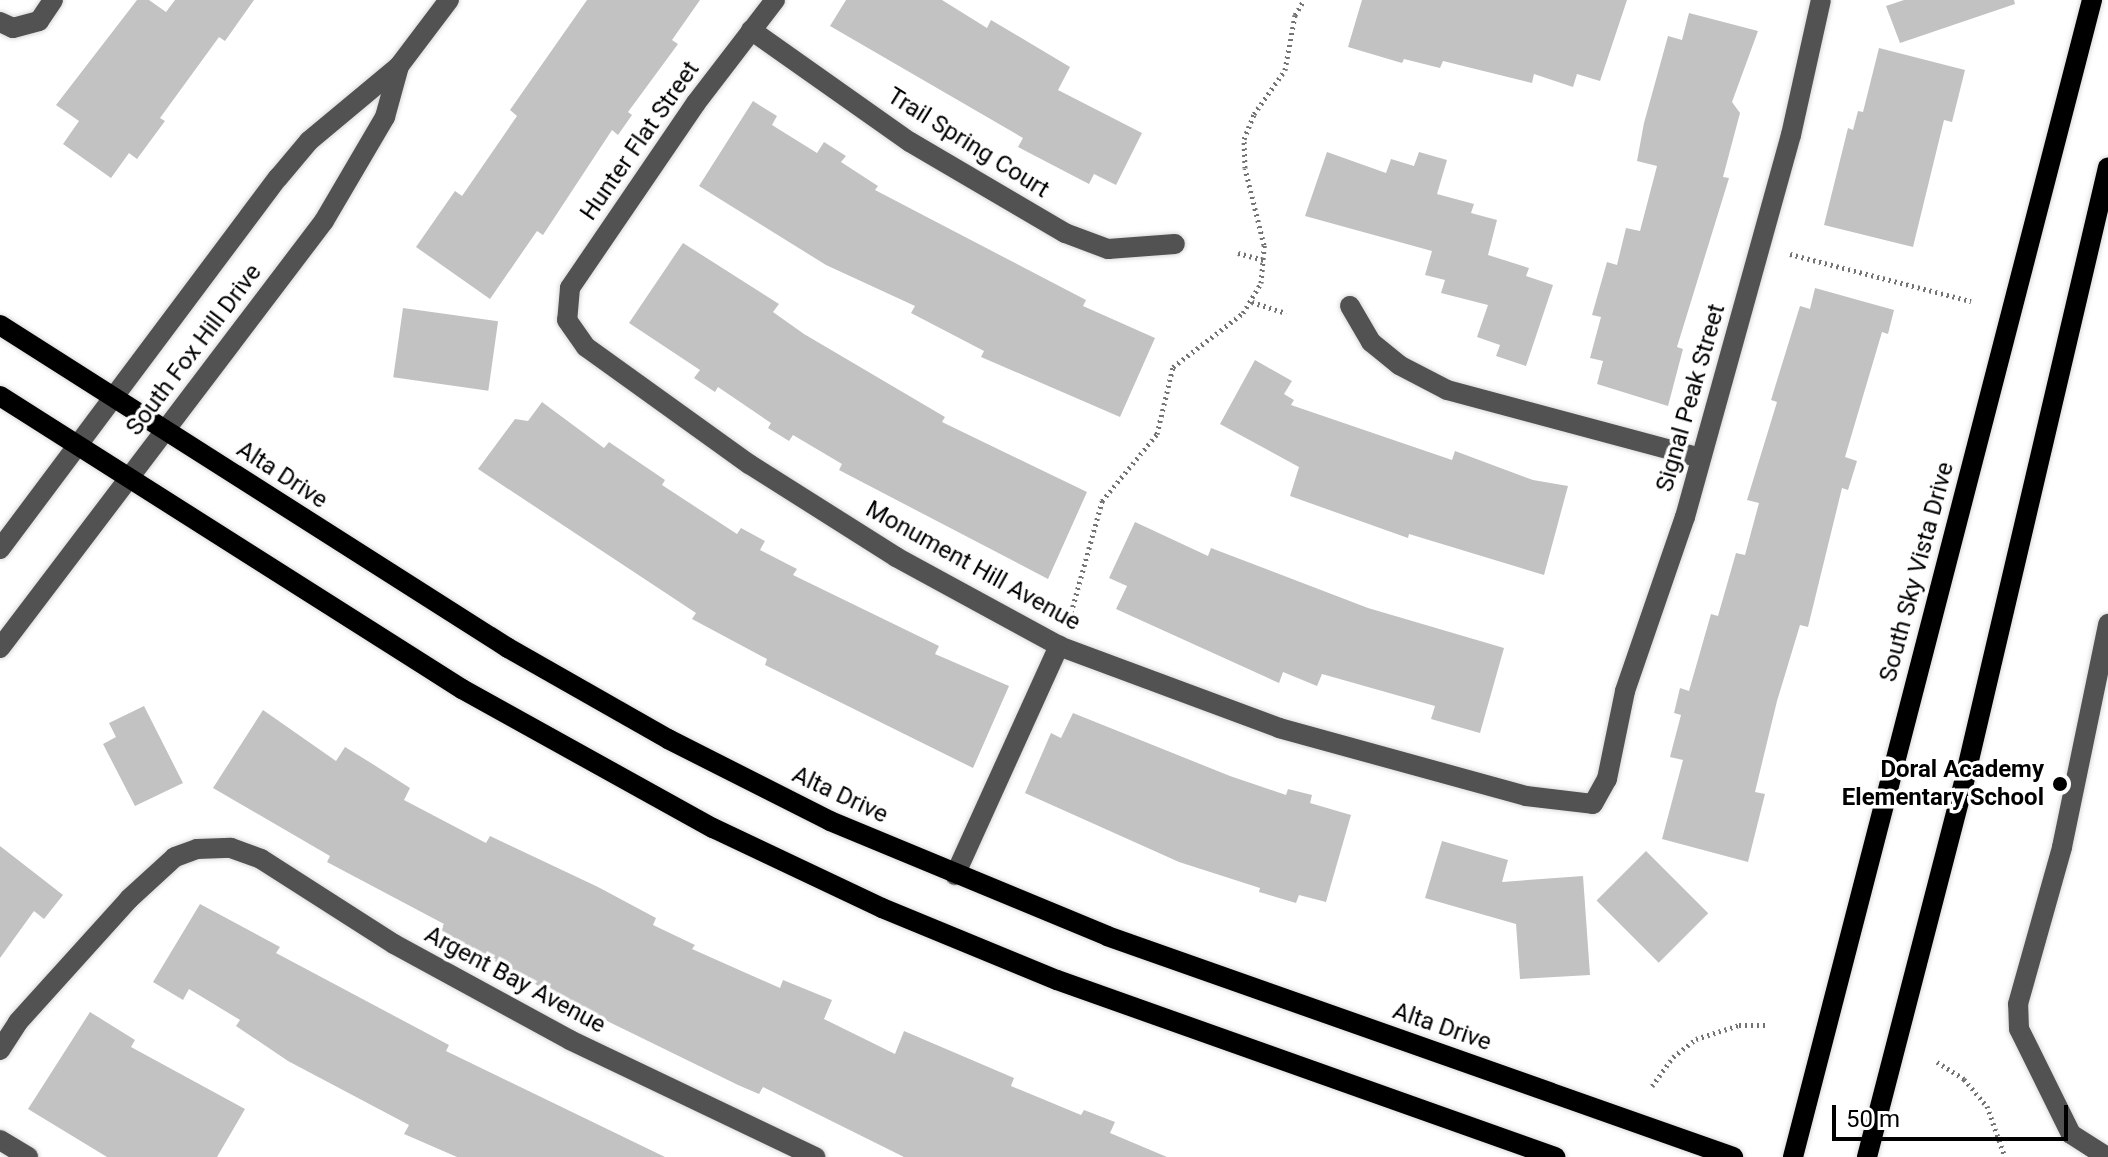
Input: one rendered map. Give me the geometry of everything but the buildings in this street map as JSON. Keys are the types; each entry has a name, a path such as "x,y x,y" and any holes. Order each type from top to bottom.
{"main road":[{"name":"South Sky Vista Drive","path":"1793,1157 2092,0"},
{"path":"1867,1157 1966,773 2108,167"},
{"name":"Alta Drive","path":"0,325 590,696 830,821 1107,936 1733,1157"},
{"path":"0,396 538,734 795,868 1057,980 1555,1157"}],"street":[{"path":"6,25 39,21 53,0"},
{"name":"South Fox Hill Drive","path":"0,549 309,141 399,66 449,0"},
{"name":"Hunter Flat Street","path":"567,320 570,288 775,0"},
{"name":"Signal Peak Street","path":"1593,804 1607,779 1625,691 1685,517 1799,107 1821,0"},
{"name":"Trail Spring Court","path":"751,30 910,142 1065,233 1108,249 1175,244"},
{"name":"South Fox Hill Drive","path":"0,648 324,221 385,117 399,66"},
{"path":"1350,306 1371,342 1399,365 1447,390 1700,458"},
{"name":"Monument Hill Avenue","path":"567,320 586,347 749,464 896,557 1059,646 1279,728 1526,796 1593,804"},
{"path":"2107,1157 2071,1134 2019,1029 2018,1004 2062,847 2108,624"},
{"path":"955,875 1059,646"},
{"name":"Argent Bay Avenue","path":"0,1050 18,1022 129,899 175,857 197,849 231,848 261,859 394,944 570,1040 815,1157"},
{"path":"0,1140 28,1157"}],"path":[{"path":"1068,625 1102,501 1157,434 1173,367 1252,302 1265,260 1244,139 1254,114 1285,70 1295,15 1304,0"},
{"path":"1238,253 1265,260"},
{"path":"1790,254 1971,301"},
{"path":"1252,302 1286,313"},
{"path":"1652,1086 1673,1057 1696,1039 1739,1025 1768,1025"},
{"path":"1937,1062 1964,1079 1987,1106 2005,1157"}],"place":[{"name":"Doral Academy Elementary School","path":"2060,784"}]}
